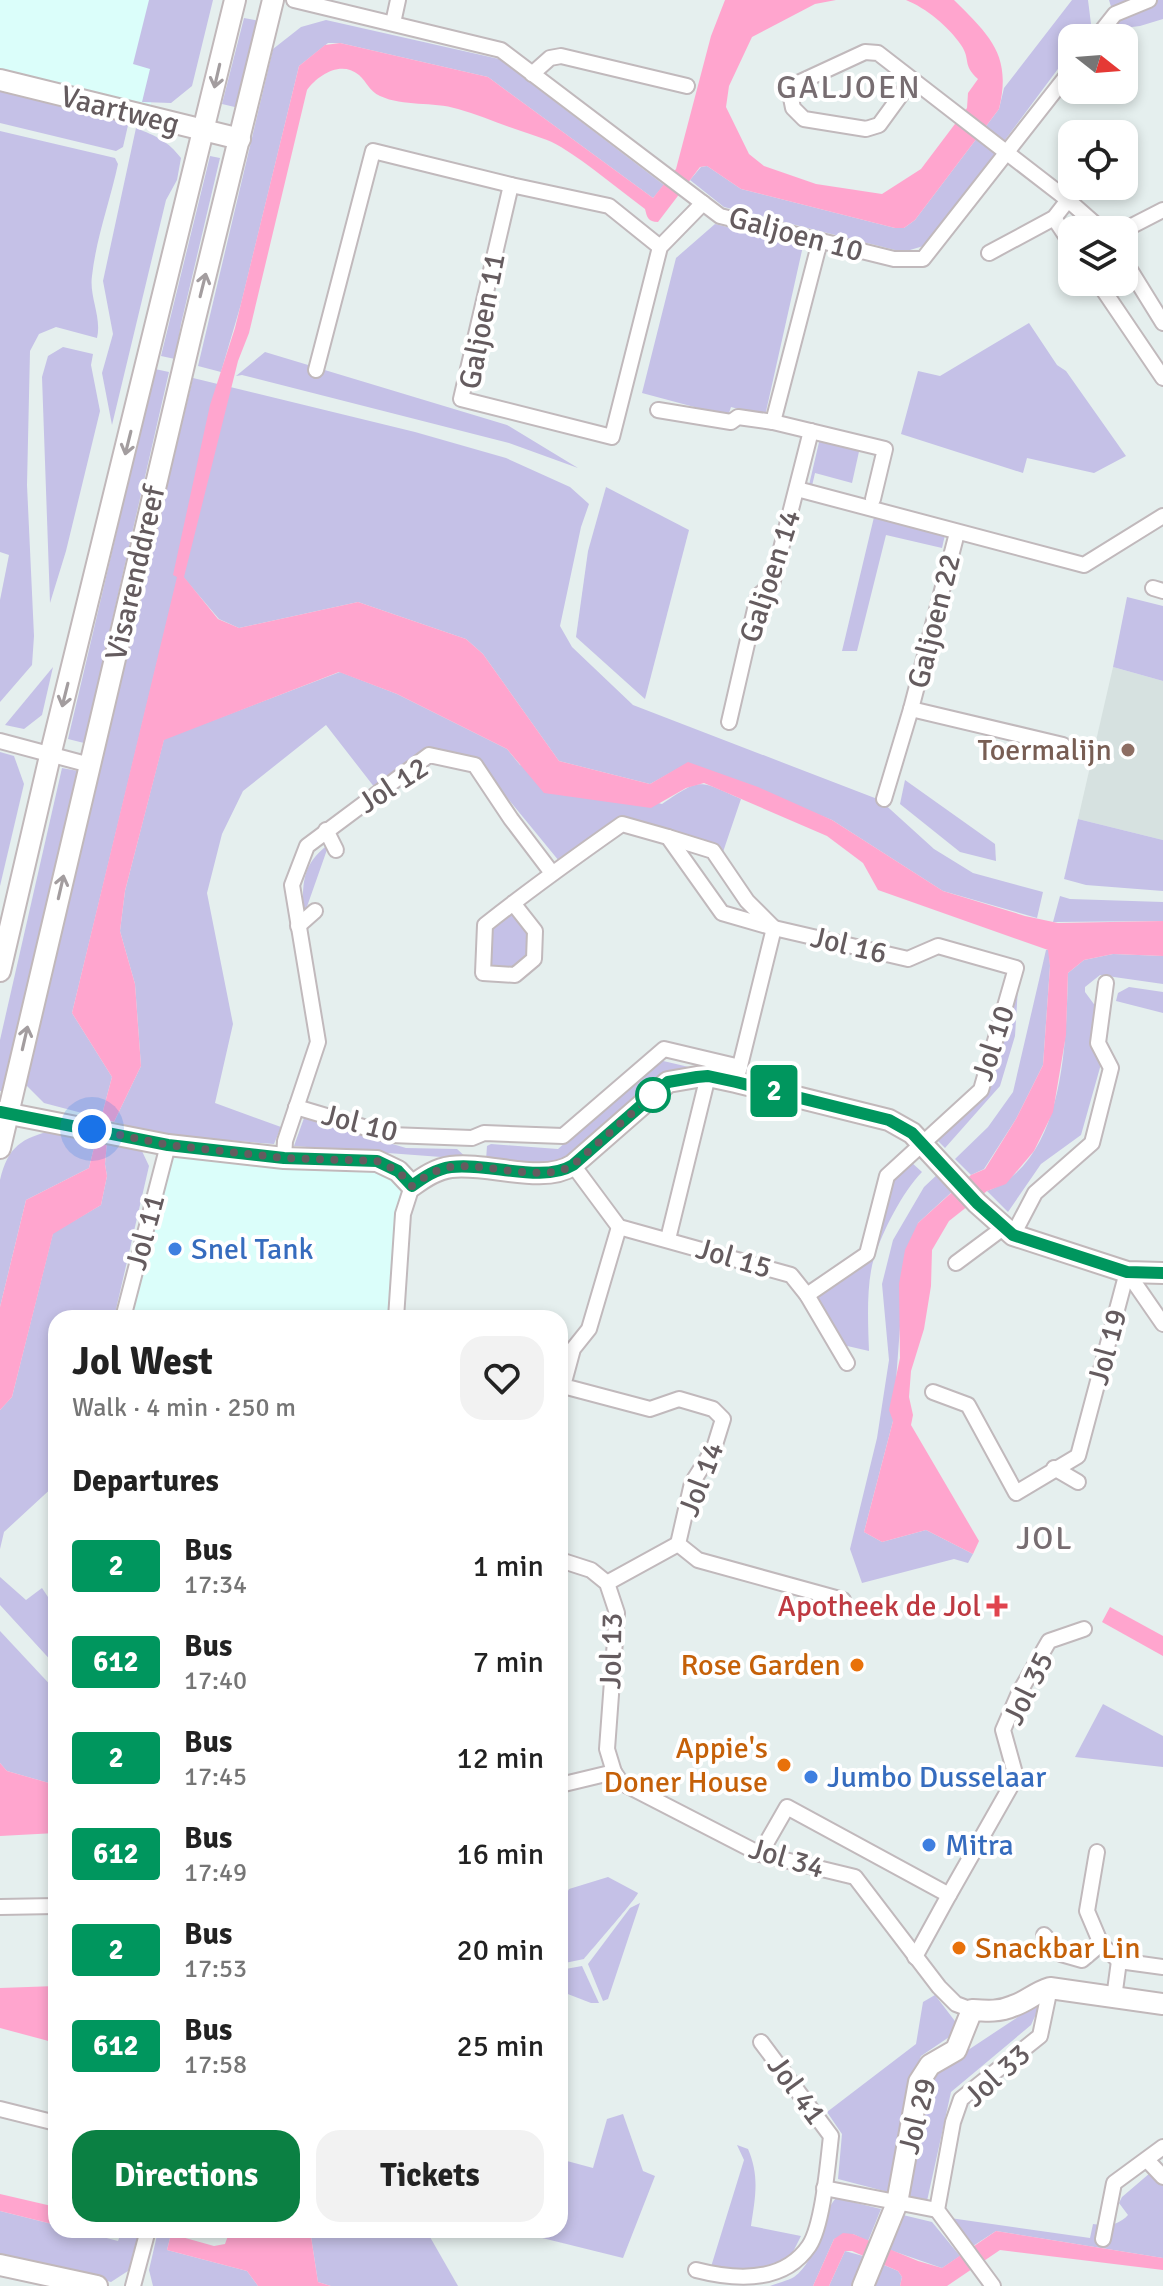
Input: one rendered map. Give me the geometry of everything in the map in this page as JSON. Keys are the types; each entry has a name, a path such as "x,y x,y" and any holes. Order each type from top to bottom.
{"main road":[{"name":"Visarenddreef","path":"0,971 235,0"},
{"name":"Visarenddreef","path":"0,1148 4,1113 273,0"},
{"name":"Vaartweg","path":"0,80 240,139"},
{"name":"Jol 10","path":"4,1113 168,1145 284,1158 377,1161 398,1171 412,1186 428,1174 449,1167 560,1173 668,1082 738,1074 889,1120 912,1133 922,1143"},
{"path":"922,1143 1008,1232 1127,1272 1163,1273"},
{"path":"972,2010 994,2011 1015,2006 1033,1993 1050,1988 1163,2004"},
{"name":"Jol 29","path":"863,2286 897,2203 919,2082 930,2065 956,2050 972,2010"},
{"path":"0,2265 97,2286"}],"street":[{"name":"Galjoen 10","path":"294,0 501,50 720,216 894,259 923,259 1007,152"},
{"path":"393,23 398,0"},
{"path":"1107,24 1115,14 1149,0"},
{"path":"911,81 879,125 866,129 804,119 793,108 790,93 798,83 865,52 878,53 1058,192"},
{"path":"532,74 550,58 561,56 687,86"},
{"path":"1007,152 1058,87"},
{"path":"316,370 373,151 609,206 660,247 703,203"},
{"name":"Galjoen 11","path":"511,185 461,399 612,437 660,247"},
{"path":"989,253 1054,218 1068,200 1086,216"},
{"path":"1138,223 1163,210"},
{"path":"1054,218 1058,224"},
{"path":"773,422 820,241"},
{"path":"1138,283 1163,323"},
{"path":"1107,296 1163,378"},
{"path":"658,410 731,422 738,417 773,422 885,449 873,499"},
{"name":"Galjoen 14","path":"729,722 758,596 772,584 811,431"},
{"name":"Galjoen 22","path":"797,489 1084,565 1163,516"},
{"name":"Galjoen 22","path":"884,799 957,533"},
{"name":"Galjoen 22","path":"911,709 1063,745"},
{"path":"0,741 90,765"},
{"name":"Jol 12","path":"284,1158 285,1141 318,1042 292,885 307,846 429,755 475,765 552,873"},
{"name":"Jol 16","path":"513,903 535,931 534,959 515,975 483,973 485,925 513,903 552,873 622,824 713,851 747,901 774,928"},
{"name":"Jol 12","path":"326,830 336,850"},
{"name":"Jol 16","path":"668,837 722,913 908,959 938,946 1016,968"},
{"path":"298,926 315,911"},
{"name":"Jol 16","path":"738,1074 774,928"},
{"name":"Jol 10","path":"807,1295 867,1254 887,1176 981,1090 1016,968"},
{"path":"956,1263 1008,1232 1035,1193 1092,1143 1111,1068 1098,1043 1106,983"},
{"name":"Jol 10","path":"296,1107 390,1135 472,1138 484,1133 563,1136 664,1049 738,1074"},
{"name":"Jol 15","path":"668,1239 708,1076"},
{"path":"472,1138 477,1167"},
{"name":"Jol 11","path":"125,1310 168,1145"},
{"path":"573,1165 619,1227"},
{"path":"397,1310 403,1214 412,1186"},
{"name":"Jol 15","path":"619,1227 791,1275 807,1295 847,1363"},
{"name":"Jol 14","path":"568,1368 573,1349 589,1329 619,1227"},
{"name":"Jol 19","path":"1127,1272 1163,1324"},
{"name":"Jol 19","path":"933,1392 968,1405 1016,1493 1078,1456 1127,1272"},
{"name":"Jol 14","path":"568,1387 650,1409 679,1399 713,1409 723,1419 714,1448 692,1483 678,1544 607,1583"},
{"path":"1054,1468 1078,1482"},
{"name":"Jol 14","path":"678,1544 698,1560 843,1600"},
{"name":"Jol 13","path":"568,1563 591,1570 607,1583 617,1613 607,1749 614,1772"},
{"name":"Jol 35","path":"915,1957 1016,1777 1003,1730 1019,1693 1049,1641 1084,1629"},
{"path":"568,1783 614,1772"},
{"name":"Jol 34","path":"614,1772 628,1786 760,1854 855,1877 915,1957 956,2004 972,2010"},
{"path":"760,1854 787,1807 949,1895"},
{"path":"1097,1852 1087,1911 1101,1944 1119,1961 1163,1967"},
{"path":"0,1907 48,1906"},
{"path":"1044,1935 1061,1954 1082,1960 1101,1944"},
{"path":"1114,1998 1119,1961"},
{"name":"Jol 33","path":"937,2210 953,2122 961,2099 1040,2036 1050,1988"},
{"name":"Jol 41","path":"696,2270 716,2275 765,2276 793,2262 810,2245 817,2229 831,2136 761,2042"},
{"path":"0,2109 48,2121"},
{"path":"1103,2239 1114,2183 1163,2147"},
{"path":"1147,2160 1163,2177"},
{"path":"824,2188 937,2210 962,2248 993,2286"},
{"path":"133,2286 146,2238"}],"shaded area":[{"path":"0,0 167,0 149,117 0,73"},
{"path":"149,0 213,0 192,86 171,103 142,102 150,69 133,64"},
{"path":"725,0 836,0 815,4 752,37 729,86 726,107 749,154 764,166 816,184 882,194 921,169 967,108 968,93 978,79 970,70 964,50 956,38 929,13 906,0 954,0 978,25 1000,60 1003,74 999,109 915,220 904,228 741,189 707,166 700,167 658,222 650,220 645,209 593,169 551,142 458,109 389,99 373,92 352,71 330,71 307,90 249,333 238,361 184,577 218,619 239,628 358,602 466,639 483,654 559,761 650,784 688,762 758,787 832,820 943,891 1058,923 1163,921 1163,956 1113,954 1084,960 1068,973 1066,1035 1053,1112 1034,1151 1006,1184 987,1191 949,1221 932,1250 931,1286 924,1329 911,1371 911,1425 979,1541 973,1554 926,1530 882,1542 864,1532 893,1421 889,1410 900,1358 899,1284 905,1250 918,1223 971,1175 985,1169 1016,1119 1043,1065 1050,966 1048,950 878,890 863,863 827,836 704,783 686,788 651,808 544,793 507,749 397,694 339,672 164,740 125,891 120,931 135,984 141,1066 114,1122 101,1118 112,1077 72,1013 177,577 173,575 210,405 235,328 299,66 325,45 340,43 488,77 653,198 676,169 711,36"},
{"path":"1072,0 1088,0 1091,24 1058,24 1058,69 927,245 903,252 724,207 690,180 701,167 707,166 741,189 904,228 915,220 999,109 1004,88"},
{"path":"1109,0 1163,0 1163,19 1138,26 1116,23"},
{"path":"244,18 260,21 239,108 222,104"},
{"path":"326,20 499,59 664,185 653,198 488,77 340,43 328,43 299,66 241,304 221,372 198,366 273,49 301,27"},
{"path":"0,88 129,121 123,147 116,151 0,123"},
{"path":"136,128 161,140 181,158 177,180 166,200 112,425 102,373 113,334 103,281"},
{"path":"0,131 115,158 118,164 92,276 97,338 56,327 39,334 30,351 27,485 34,636 32,665 0,702 0,600 9,555 0,552"},
{"path":"210,156 220,158 175,359 161,356"},
{"path":"715,224 803,246 765,416 731,407 728,416 642,393 676,258"},
{"path":"1029,323 1126,456 1094,473 1027,458 1023,473 901,434 918,371 940,376"},
{"path":"63,347 93,354 91,365 100,411 50,603 42,377 48,356"},
{"path":"265,352 507,425 578,468 509,443 242,375 236,376"},
{"path":"155,369 169,372 84,743 68,739"},
{"path":"193,378 415,432 506,458 570,487 589,504 581,527 560,626 572,647 633,705 880,800 934,849 973,873 1043,892 1037,918 943,891 832,820 688,763 650,784 559,761 483,654 466,639 358,602 239,628 219,619 179,572 72,1013 112,1077 101,1118 44,1103 23,1082"},
{"path":"820,438 860,447 852,483 815,473 812,486 809,485"},
{"path":"606,487 689,530 645,699 576,637 588,551"},
{"path":"874,517 945,535 942,548 886,535 857,651 842,651"},
{"path":"1127,597 1163,606 1163,681 1113,667"},
{"path":"53,667 42,715 24,729 5,725"},
{"name":"Toermalijn","path":"1113,667 1163,681 1163,840 1078,819"},
{"path":"340,672 397,694 507,749 520,765 662,804 685,789 700,784 741,799 723,852 616,820 559,861 478,762 428,748 375,788 326,725 243,791 222,834 207,893 233,1024 215,1103 281,1127 274,1144 161,1135 114,1122 141,1066 135,984 120,931 125,891 164,739"},
{"path":"0,752 14,756 24,784 0,886"},
{"path":"62,768 78,771 11,1063 3,1091 0,1091 0,1040"},
{"path":"905,780 995,844 996,861 960,852 900,804"},
{"path":"1078,819 1163,840 1163,891 1086,885 1064,879"},
{"path":"329,844 303,918 305,876 313,860"},
{"path":"1060,896 1070,899 1163,902 1163,921 1053,922"},
{"path":"512,914 530,935 529,952 507,971 485,966 487,931"},
{"path":"1046,950 1049,950 1050,966 1043,1065 1016,1119 984,1169 971,1175 955,1159 988,1127 1013,1092"},
{"path":"1113,954 1163,956 1163,984 1100,975 1085,987 1085,992 1099,1011 1103,1057 1081,1135 1041,1164 1008,1212 987,1191 1013,1176 1032,1154 1046,1127 1062,1065 1068,973 1084,960"},
{"path":"1019,971 1015,1036 1000,1086 945,1148 937,1140 989,1088"},
{"path":"1129,987 1163,992 1163,1013 1116,1001 1118,993"},
{"path":"659,1060 693,1068 666,1076 558,1163 486,1160 487,1146 491,1144 558,1149"},
{"path":"304,1118 406,1148 457,1149 468,1159 294,1146"},
{"path":"54,1130 96,1139 89,1168 26,1200 0,1307 0,1180 3,1168 18,1145 33,1136"},
{"path":"96,1139 107,1142 107,1176 101,1205 53,1234 12,1397 0,1410 0,1307 26,1200 89,1168"},
{"path":"107,1142 141,1149 149,1166 116,1310 48,1310 48,1491 4,1532 0,1549 0,1410 12,1397 53,1233 101,1205 107,1176"},
{"path":"167,1145 405,1163 400,1310 124,1310"},
{"path":"911,1162 922,1172 894,1212 871,1268 869,1351 843,1345 815,1297 876,1245 898,1168"},
{"path":"940,1172 956,1188 918,1223 900,1327 893,1421 864,1532 882,1542 926,1530 973,1554 968,1563 954,1559 862,1583 850,1549 877,1438 889,1360 882,1284 893,1240 924,1187"},
{"path":"0,1577 26,1600 42,1588 48,1597 48,1657 0,1605"},
{"path":"1110,1607 1163,1636 1163,1656 1102,1622"},
{"path":"0,1631 48,1682 48,1783 7,1771 0,1763"},
{"path":"1103,1704 1163,1736 1163,1767 1075,1757"},
{"path":"0,1763 7,1771 48,1783 48,1833 0,1836"},
{"path":"608,1877 638,1893 584,1959 568,1962 568,1891"},
{"path":"640,1903 608,1999 603,2001 588,1964 630,1908"},
{"path":"582,1966 599,2003 568,1994 568,1969"},
{"path":"48,1986 48,2041 0,2028 0,1988"},
{"path":"935,1995 961,2029 921,2056 911,2081 888,2192 838,2179 842,2134 827,2112 916,2044 923,2002"},
{"path":"1042,2001 1031,2025 951,2092 927,2201 907,2197 931,2087 938,2070"},
{"path":"623,2114 643,2171 655,2176 623,2258 542,2238 568,2238 568,2161 593,2168 607,2119"},
{"path":"737,2145 748,2149 754,2169 756,2188 751,2226 801,2236 788,2262 753,2272 710,2270 744,2160"},
{"path":"1150,2173 1163,2185 1163,2258 996,2231 973,2246 950,2218 1090,2238 1093,2224 1112,2224 1128,2215 1119,2203 1122,2197"},
{"path":"0,2194 48,2205 48,2223 0,2211"},
{"path":"836,2198 881,2209 868,2241 853,2234 834,2239 813,2286 770,2286 794,2277 802,2269"},
{"path":"0,2211 48,2223 48,2238 107,2238 118,2241 119,2238 141,2238 131,2269 111,2282 0,2254"},
{"path":"903,2215 932,2222 960,2256 942,2268 890,2250"},
{"path":"996,2231 1163,2258 1163,2270 1000,2250 947,2286 900,2286 902,2277 898,2271 852,2251 845,2251 829,2286 813,2286 834,2239 843,2233 942,2268"},
{"path":"156,2238 170,2238 167,2250 247,2271 258,2286 153,2286 149,2270"},
{"path":"170,2238 185,2238 214,2246 225,2244 227,2238 311,2238 318,2282 331,2286 258,2286 247,2271 167,2250"},
{"path":"311,2238 431,2238 458,2286 331,2286 318,2282"},
{"path":"845,2251 863,2256 851,2286 829,2286"},
{"path":"884,2265 898,2271 902,2277 900,2286 875,2286"}],"bus line":[{"name":"2","path":"0,1112 168,1145 284,1158 377,1161 398,1171 412,1186 428,1174 449,1167 560,1173 668,1082 708,1076 889,1120 912,1133 977,1203 1013,1235 1127,1272 1163,1273"}],"place":[{"name":"Toermalijn","path":"1128,750"},
{"name":"Snel Tank","path":"175,1249"},
{"name":"Apotheek de Jol","path":"997,1606"},
{"name":"Rose Garden","path":"857,1665"},
{"name":"Appie's Doner House","path":"784,1765"},
{"name":"Jumbo Dusselaar","path":"811,1777"},
{"name":"Mitra","path":"929,1845"},
{"name":"Snackbar Lin","path":"959,1948"}],"district":[{"name":"GALJOEN","path":"849,87"},
{"name":"JOL","path":"1045,1538"}],"route":[{"path":"92,1129 168,1145 284,1158 377,1161 398,1171 412,1186 428,1174 449,1167 560,1173 653,1095"}]}
